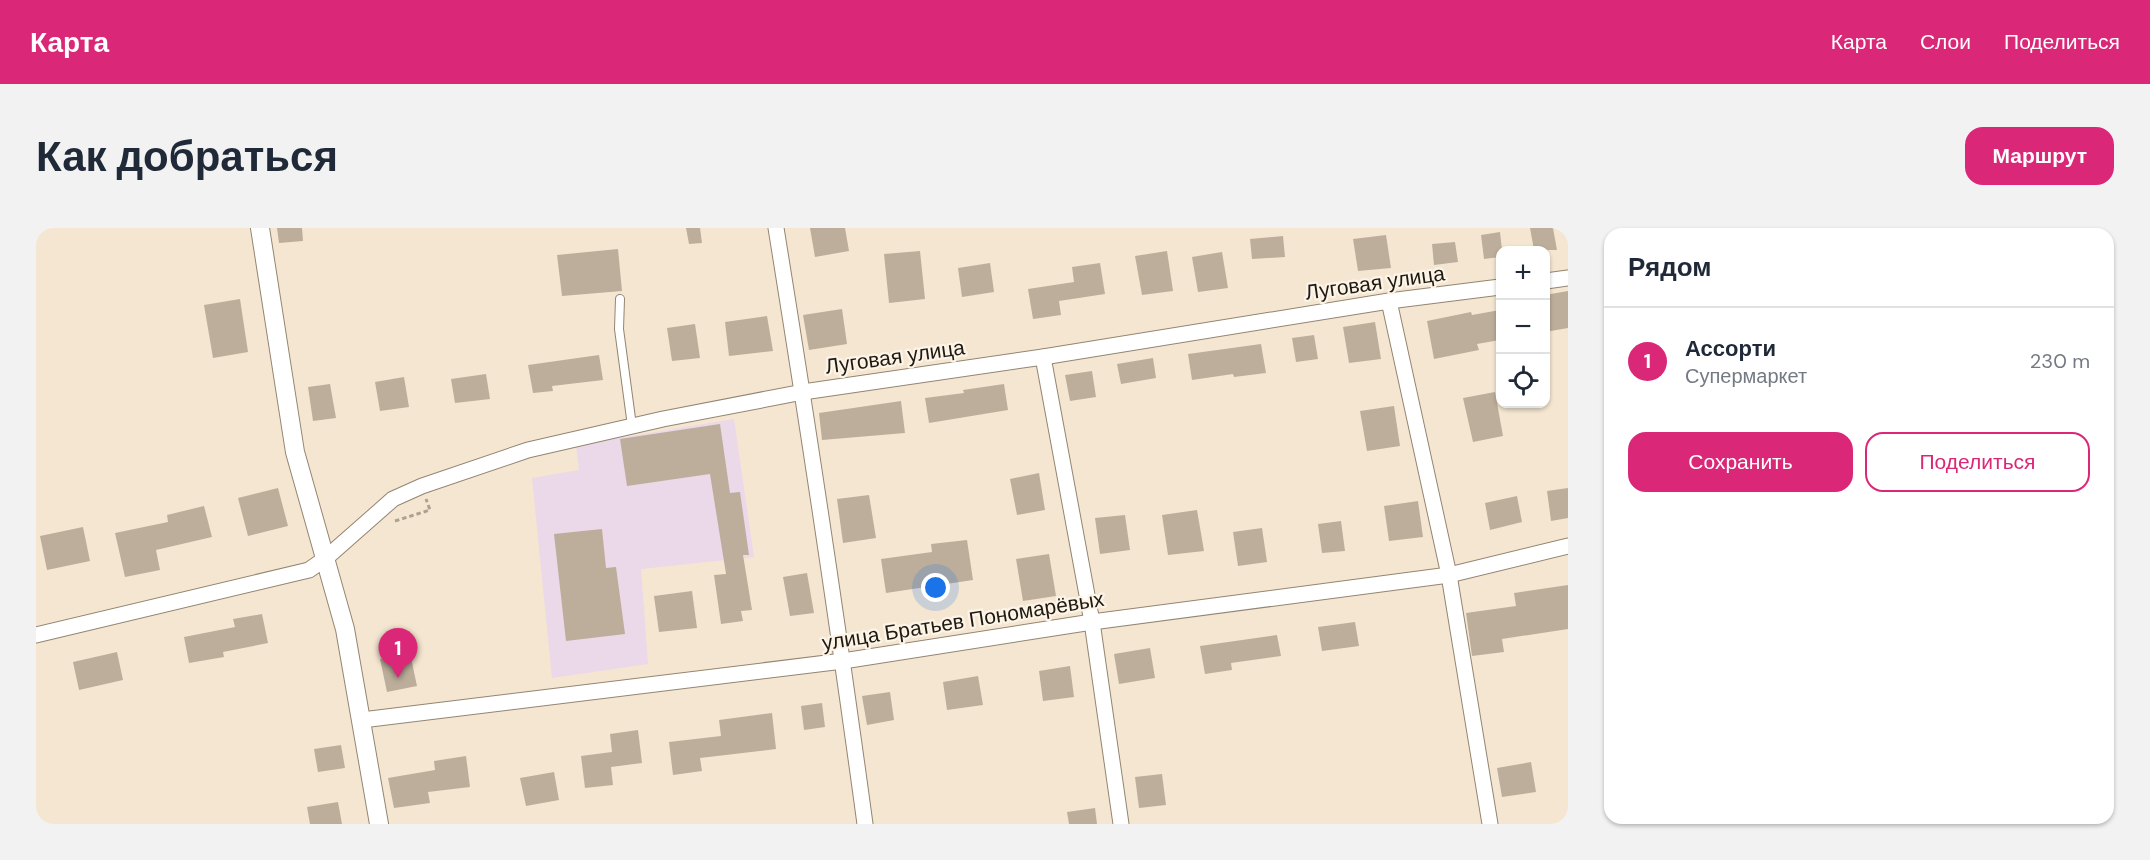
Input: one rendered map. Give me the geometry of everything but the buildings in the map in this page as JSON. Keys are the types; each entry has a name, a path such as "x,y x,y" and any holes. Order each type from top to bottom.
{"street":[{"path":"260,228 295,452 345,629 379,824"},
{"path":"776,228 803,392 865,824"},
{"path":"1550,280 1568,278"},
{"name":"Луговая улица","path":"326,558 393,499 422,486 528,450 632,426 803,392 1043,357 1389,301 1496,288"},
{"path":"1389,301 1449,575 1490,824"},
{"path":"1043,357 1092,622 1120,824"},
{"name":"улица Братьев Пономарёвых","path":"362,720 843,662 1092,622 1449,575 1568,546"},
{"path":"36,635 309,570 326,558"}],"lane":[{"path":"620,299 619,329 632,426"}],"path":[{"path":"394,521 430,510 422,486"}],"shaded area":[{"path":"734,419 754,557 641,569 648,664 552,678 532,478 579,470 576,445"}],"place":[{"name":"Ассорти","path":"398,678"}]}
